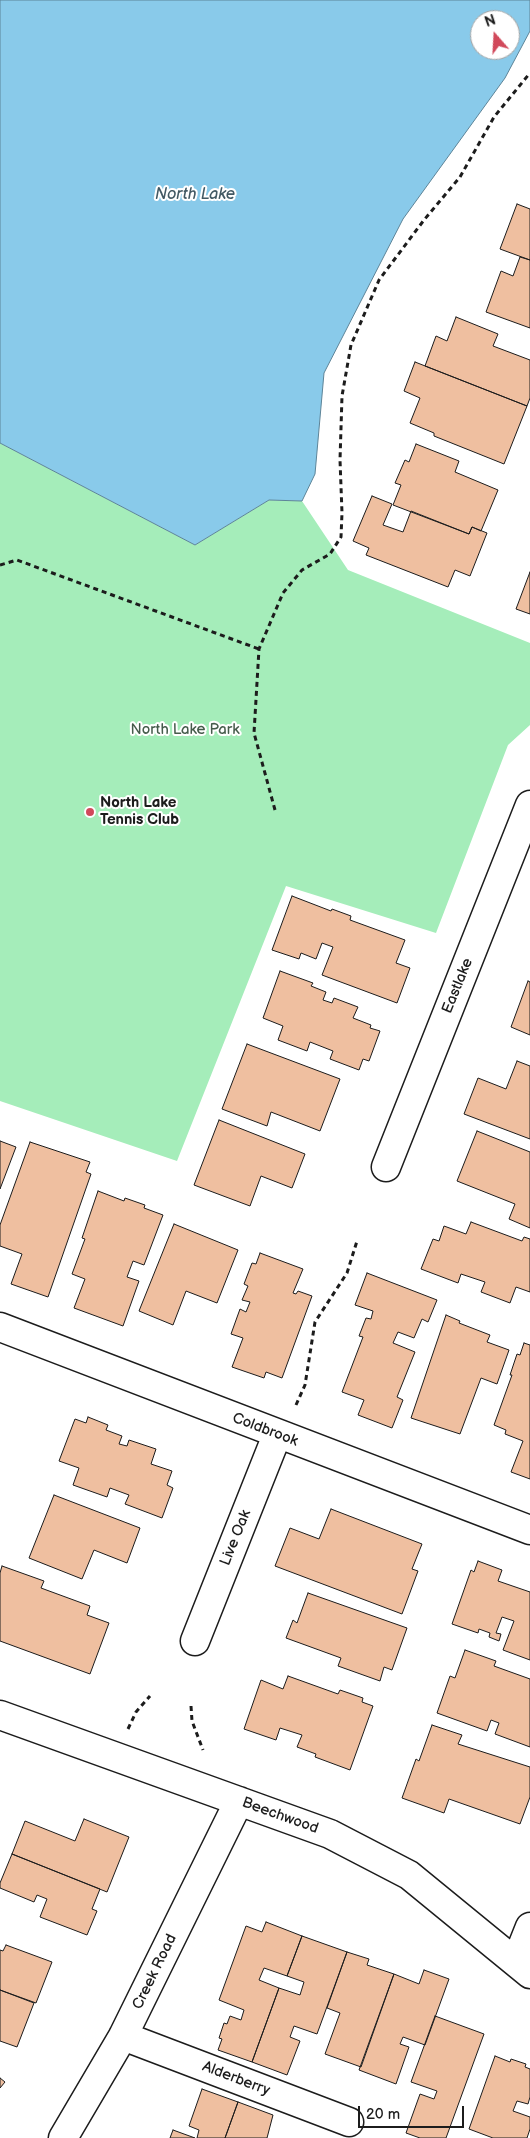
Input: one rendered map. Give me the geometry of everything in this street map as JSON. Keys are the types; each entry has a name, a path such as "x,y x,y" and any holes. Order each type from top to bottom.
{"street":[{"name":"Eastlake","path":"386,1167 530,805"},
{"name":"Coldbrook","path":"0,1328 530,1530"},
{"name":"Live Oak","path":"195,1640 277,1435"},
{"name":"Beechwood","path":"0,1715 330,1834 409,1875 523,1968"},
{"name":"Creek Road","path":"63,2138 123,2036 239,1801"},
{"path":"523,1968 530,1927"},
{"name":"Alderberry","path":"123,2036 349,2122"}],"path":[{"path":"275,810 254,733 259,649 283,593 302,570 330,554 341,537 340,460 342,396 351,345 379,280 424,220 460,177 494,117 530,73"},
{"path":"0,566 17,560 259,649"},
{"path":"295,1408 305,1385 315,1322 347,1273 357,1241"},
{"path":"116,1756 136,1712 150,1696"},
{"path":"191,1706 192,1721 202,1750"}],"green space":[{"name":"North Lake Park","path":"0,443 195,545 269,500 302,501 348,570 530,643 530,725 508,745 436,933 286,886 177,1161 0,1101"}],"water":[{"name":"North Lake","path":"0,0 530,0 530,31 520,50 520,10 470,10 470,60 515,60 505,78 403,219 324,373 315,474 302,501 269,500 195,545 0,443"}],"building":[{"path":"517,204 530,209 530,260 500,249"},
{"path":"520,257 530,260 530,328 486,312 501,271 513,276"},
{"path":"456,317 498,334 493,346 530,360 530,398 527,406 425,366 436,336 447,341"},
{"path":"415,362 527,406 504,464 434,436 434,433 410,423 420,398 404,391"},
{"path":"416,444 459,461 455,472 498,490 481,531 472,527 469,534 393,505 401,485 395,483 405,460 409,462"},
{"path":"372,496 392,504 383,525 403,532 411,511 469,534 472,527 487,533 470,576 455,570 448,587 366,555 369,548 353,541"},
{"path":"530,572 530,614 516,609"},
{"path":"292,896 331,911 332,909 351,916 350,920 405,940 396,963 410,968 397,1003 322,975 333,947 322,943 316,959 301,953 299,959 272,950"},
{"path":"280,971 313,983 311,986 326,992 323,1000 332,1003 334,998 358,1007 353,1018 371,1025 370,1028 380,1031 369,1061 363,1059 359,1070 330,1059 333,1051 310,1042 307,1051 278,1040 283,1026 263,1018"},
{"path":"528,981 530,982 530,1035 511,1027"},
{"path":"247,1044 340,1079 320,1131 271,1112 267,1126 222,1109"},
{"path":"517,1061 530,1066 530,1139 464,1114 478,1078 506,1089"},
{"path":"219,1120 305,1154 292,1188 261,1176 250,1206 194,1185"},
{"path":"477,1131 530,1152 530,1228 509,1219 515,1204 457,1181"},
{"path":"0,1141 16,1147 0,1189"},
{"path":"30,1142 90,1162 86,1172 91,1174 48,1297 11,1284 22,1254 0,1246 0,1225"},
{"path":"98,1191 124,1201 125,1198 145,1205 144,1208 163,1215 144,1265 133,1261 127,1277 139,1281 123,1326 74,1308 85,1279 72,1274 85,1239 82,1238"},
{"path":"471,1222 522,1241 524,1237 530,1239 530,1292 516,1287 510,1303 481,1292 485,1282 461,1274 458,1283 421,1269 433,1239 439,1241 444,1226 466,1234"},
{"path":"174,1224 238,1250 217,1303 186,1291 173,1325 139,1311"},
{"path":"260,1253 303,1269 293,1293 296,1294 298,1291 312,1296 282,1378 266,1372 264,1378 232,1367 243,1338 231,1334 240,1309 246,1312 250,1302 242,1300 248,1286 244,1284 252,1263 256,1264"},
{"path":"367,1273 437,1300 428,1322 422,1319 414,1338 398,1332 393,1343 415,1352 397,1397 403,1400 392,1428 358,1415 364,1400 342,1392 363,1337 359,1336 366,1318 371,1319 373,1311 355,1305"},
{"path":"446,1315 460,1321 459,1323 490,1335 487,1342 509,1350 497,1384 481,1378 460,1434 411,1418"},
{"path":"524,1343 530,1345 530,1479 511,1472 523,1441 505,1434 506,1430 494,1425 512,1375 510,1375 517,1354 520,1355"},
{"path":"88,1417 108,1425 106,1430 122,1436 119,1444 127,1446 129,1440 156,1449 151,1464 172,1471 167,1485 173,1488 162,1518 125,1504 129,1495 110,1488 107,1497 73,1485 79,1468 59,1461 75,1419 86,1423"},
{"path":"54,1495 140,1528 127,1563 94,1550 82,1579 29,1558"},
{"path":"331,1509 422,1544 412,1569 418,1571 402,1614 275,1566 290,1528 319,1539"},
{"path":"478,1561 502,1570 498,1581 530,1592 530,1660 503,1650 514,1621 502,1617 496,1633 501,1634 499,1641 489,1637 490,1633 479,1629 478,1633 452,1624 471,1570 474,1572"},
{"path":"2,1566 44,1581 41,1588 90,1606 87,1615 109,1623 90,1674 0,1641 0,1573"},
{"path":"308,1593 407,1628 392,1670 384,1667 380,1681 338,1666 341,1658 286,1638 293,1620 297,1623"},
{"path":"465,1650 496,1661 494,1666 530,1679 530,1747 495,1734 499,1723 491,1720 487,1731 437,1713 450,1676 455,1678"},
{"path":"288,1676 338,1694 340,1690 363,1698 362,1702 373,1706 350,1770 315,1757 316,1754 297,1747 302,1735 280,1728 276,1740 244,1729 261,1680 283,1689"},
{"path":"432,1725 462,1735 458,1744 530,1767 530,1797 520,1824 449,1799 444,1813 402,1798 416,1759 419,1761"},
{"path":"84,1819 129,1837 107,1892 12,1854 25,1821 75,1841"},
{"path":"12,1854 100,1889 92,1909 97,1911 87,1935 40,1917 47,1899 37,1895 34,1902 0,1888 0,1883"},
{"path":"266,1922 302,1936 287,1976 264,1968 259,1980 279,1988 252,2062 218,2050 222,2039 219,2038 224,2023 227,2024 230,2016 241,2020 244,2010 219,2000 246,1926 262,1932"},
{"path":"302,1936 347,1952 317,2034 294,2026 290,2037 300,2041 287,2075 252,2062 279,1988 300,1995 304,1982 287,1976"},
{"path":"6,1945 52,1962 36,2003 0,1990 0,1950 3,1951"},
{"path":"347,1952 369,1959 367,1965 394,1974 361,2067 325,2054 340,2013 327,2008"},
{"path":"424,1970 449,1979 425,2045 403,2037 400,2044 409,2047 396,2084 359,2070 394,1974 419,1984"},
{"path":"0,1990 34,2003 17,2047 0,2041"},
{"path":"435,2016 484,2034 446,2138 420,2138 406,2133 420,2094 434,2099 437,2091 411,2082"},
{"path":"495,2056 510,2062 511,2059 526,2064 525,2067 530,2069 530,2097 528,2104 517,2101 513,2111 530,2117 530,2129 527,2138 493,2138 469,2129"},
{"path":"0,2078 5,2082 0,2088"},
{"path":"202,2089 238,2102 225,2138 197,2138 199,2130 189,2126"},
{"path":"238,2102 273,2115 267,2138 225,2138"},
{"path":"173,2130 195,2138 170,2138"}],"place":[{"name":"North Lake Tennis Club","path":"90,812"}]}
